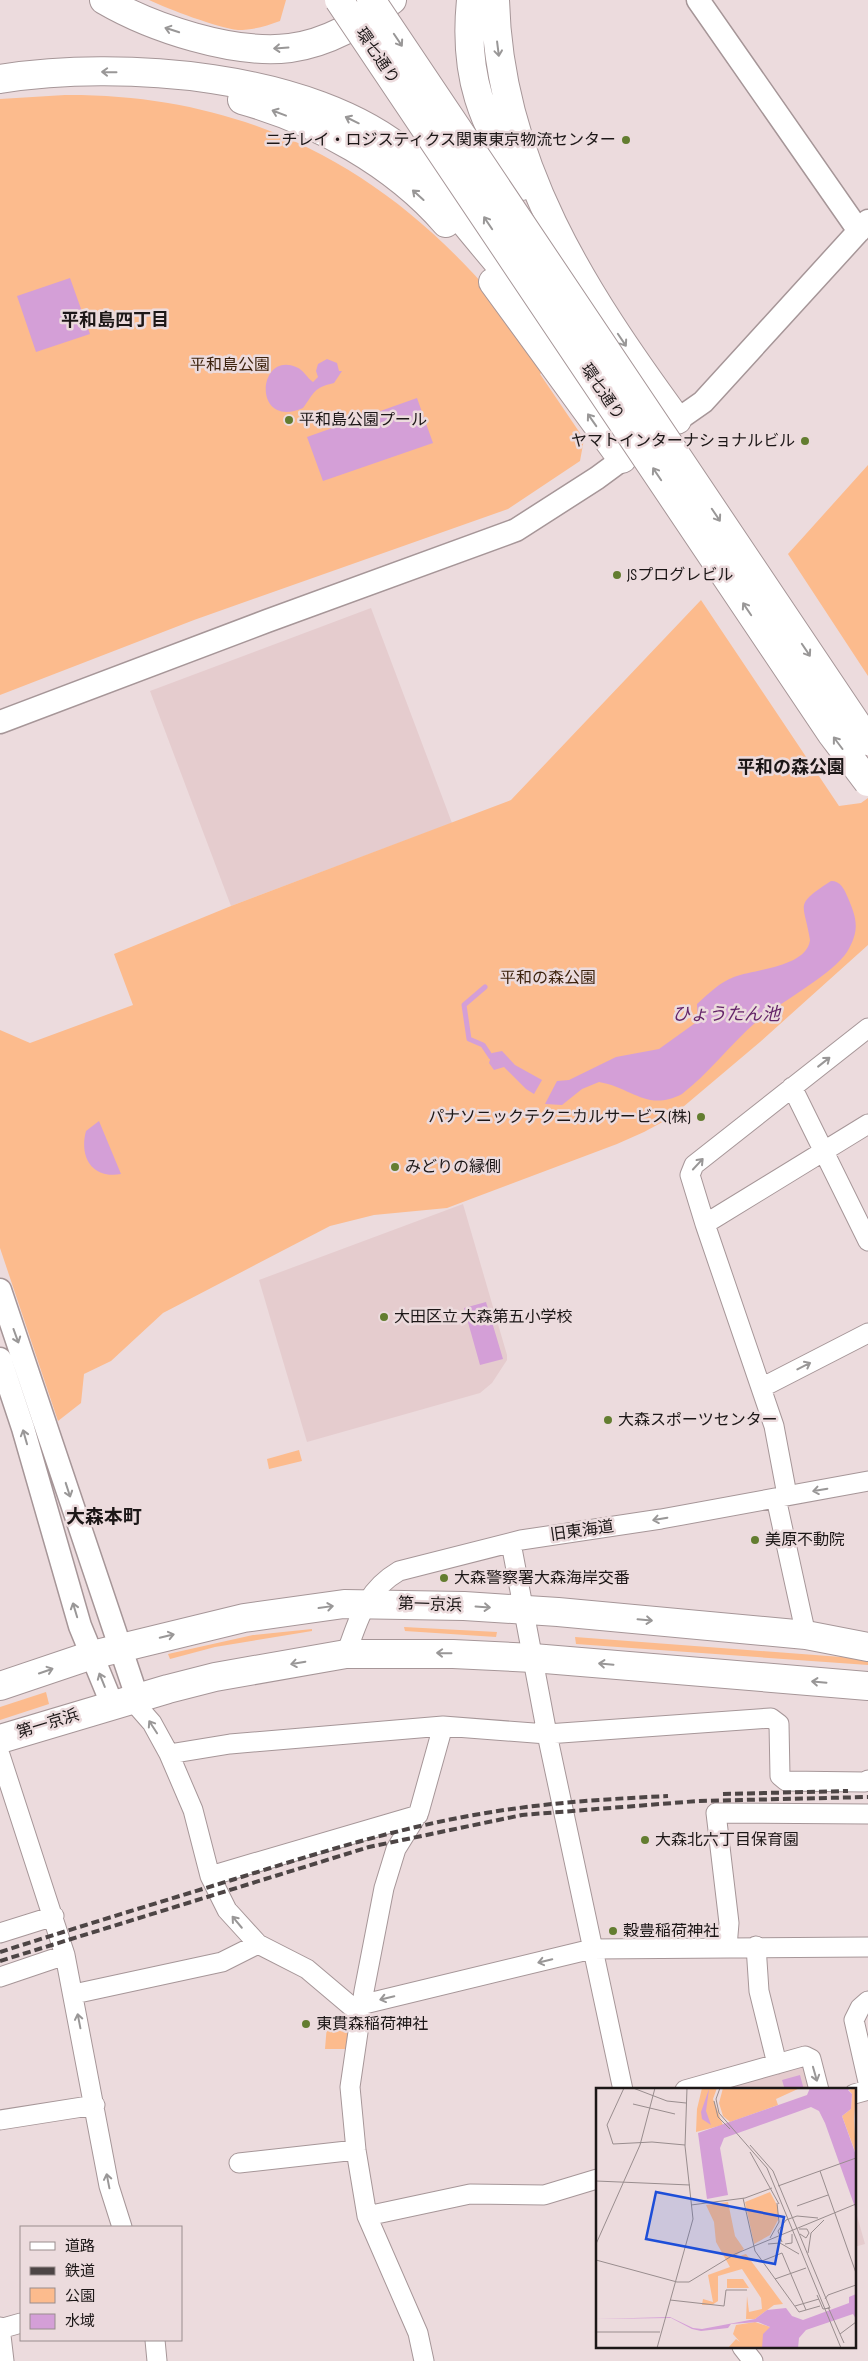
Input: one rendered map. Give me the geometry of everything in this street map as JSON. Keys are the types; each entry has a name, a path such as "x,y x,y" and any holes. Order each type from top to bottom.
{"main road":[{"path":"104,0 126,13 152,23 219,42 271,49 309,44 346,30 392,0"},
{"name":"環七通り","path":"339,0 820,718 868,782"},
{"name":"環七通り","path":"371,0 868,741"},
{"path":"471,0 470,47 475,90 489,128 524,191 602,343"},
{"path":"495,0 496,32 506,99 514,128 541,200 578,272 677,420"},
{"path":"0,79 70,73 144,74 219,79 252,84 319,105 352,120 394,145 419,166 480,242 578,357"},
{"path":"144,74 255,103 293,118 369,158 406,184 437,213 467,249 622,459"},
{"name":"第一京浜","path":"0,1686 92,1655 244,1618 364,1603 524,1610 816,1636 868,1647"},
{"path":"816,1636 868,1637"},
{"name":"第一京浜","path":"0,1739 127,1700 215,1677 346,1654 443,1653 533,1658 868,1686"}],"street":[{"path":"0,722 267,621 516,530 703,402 864,226 698,0"},
{"path":"816,1636 782,1497 774,1426 690,1176 694,1165 868,1028"},
{"path":"792,1087 868,1241"},
{"path":"705,1224 868,1124"},
{"path":"0,1290 35,1390 119,1648 127,1700"},
{"path":"760,1388 868,1333"},
{"path":"0,1359 23,1428 77,1618 92,1655 127,1700 152,1723 169,1754 193,1810 210,1876 227,1910 258,1944 307,1969 352,2007 592,1949 756,1946 868,1947"},
{"name":"旧東海道","path":"346,1654 364,1603 388,1577 399,1571 511,1543 868,1482"},
{"path":"511,1543 547,1734 623,2088"},
{"path":"169,1754 230,1744 443,1726 547,1734 771,1718 779,1724 780,1776 786,1781 866,1782 868,1780"},
{"path":"424,2361 418,2333 367,2216 356,2150 350,2087 384,1888 396,1849 418,1815 443,1726"},
{"path":"0,1755 54,1916 65,1955 74,1994 109,2186 122,2226"},
{"path":"727,1947 729,1923 716,1813 868,1814"},
{"path":"210,1876 418,1815"},
{"path":"0,1933 54,1916"},
{"path":"74,1994 222,1962 258,1944"},
{"path":"756,1946 759,1991 777,2064"},
{"path":"0,1977 65,1955"},
{"path":"868,2002 860,2008 854,2020 868,2082"},
{"path":"692,2088 805,2056 811,2059 818,2088"},
{"path":"0,2120 95,2105"},
{"path":"239,2163 356,2150"},
{"path":"367,2216 470,2194 544,2195 596,2179"},
{"path":"4,2361 0,2328 20,2323"},
{"path":"155,2341 158,2361"},
{"path":"743,2348 753,2361"}],"shaded area":[{"path":"371,608 452,823 231,906 150,691"},
{"name":"大田区立 大森第五小学校","path":"463,1204 507,1355 507,1360 492,1383 480,1393 307,1442 259,1280"},
{"path":"800,2065 806,2069 811,2088 723,2088"},
{"path":"856,2212 865,2244 856,2246"}],"green space":[{"path":"149,0 286,0 280,21 260,27 238,30 206,22"},
{"name":"平和島公園","path":"65,95 130,98 191,107 249,123 304,146 356,175 405,210 451,251 502,306 545,370 540,374 584,439 580,461 508,509 194,620 0,695 0,99"},
{"path":"868,465 868,676 788,554"},
{"name":"平和の森公園","path":"701,600 839,806 861,803 868,798 868,945 760,1042 670,1118 617,1144 447,1208 374,1215 330,1226 163,1313 111,1361 84,1374 81,1403 58,1421 0,1248 0,1030 30,1043 133,1005 114,954 231,906 511,800"},
{"path":"299,1450 302,1461 269,1469 267,1459"},
{"path":"404,1627 497,1632 496,1637 405,1631"},
{"path":"312,1629 312,1631 215,1647 170,1659 168,1654 253,1635"},
{"path":"575,1637 868,1659 868,1665 576,1644"},
{"path":"46,1692 49,1704 0,1720 0,1707"},
{"path":"352,2019 347,2049 325,2049 327,2025"}],"water":[{"path":"70,278 90,334 36,352 17,296"},
{"path":"327,359 337,363 339,371 342,371 334,383 315,391 303,408 286,412 275,409 268,400 266,390 268,379 273,370 283,365 296,367 313,382 318,377 316,371 318,364"},
{"path":"417,398 433,443 323,481 307,437"},
{"name":"ひょうたん池","path":"831,881 837,882 844,889 855,919 854,937 847,952 830,970 756,1022 682,1094 659,1101 649,1100 599,1082 582,1089 562,1105 545,1104 557,1081 569,1080 616,1057 659,1049 698,1021 697,1004 724,982 743,974 779,966 800,956 807,949 810,940 804,911 806,901 811,895"},
{"path":"502,1051 515,1065 542,1080 534,1094 526,1089 504,1067 494,1070 489,1063 492,1053"},
{"path":"99,1121 121,1174 111,1175 102,1173 90,1164 86,1157 84,1141 86,1131"},
{"path":"486,1302 503,1359 480,1365 464,1308"},
{"path":"800,2075 803,2088 784,2088 782,2080"}],"waterway":[{"path":"485,987 464,1005 469,1039 483,1045 491,1057 496,1059"}],"railway":[{"path":"723,1794 848,1791"},
{"path":"0,1952 295,1860 356,1842 418,1827 480,1814 550,1804 668,1796"},
{"path":"0,1961 369,1847 522,1815 698,1801 868,1797"}],"place":[{"name":"ニチレイ・ロジスティクス関東東京物流センター","path":"626,140"},
{"name":"平和島公園プール","path":"289,420"},
{"name":"ヤマトインターナショナルビル","path":"805,441"},
{"name":"JSプログレビル","path":"617,575"},
{"name":"パナソニックテクニカルサービス(株)","path":"701,1117"},
{"name":"みどりの縁側","path":"395,1167"},
{"name":"大田区立 大森第五小学校","path":"384,1317"},
{"name":"大森スポーツセンター","path":"608,1420"},
{"name":"美原不動院","path":"755,1540"},
{"name":"大森警察署大森海岸交番","path":"444,1578"},
{"name":"大森北六丁目保育園","path":"645,1840"},
{"name":"穀豊稲荷神社","path":"613,1931"},
{"name":"東貫森稲荷神社","path":"306,2024"}],"district":[{"name":"平和島四丁目","path":"115,320"},
{"name":"平和の森公園","path":"791,767"},
{"name":"大森本町","path":"104,1517"}]}
